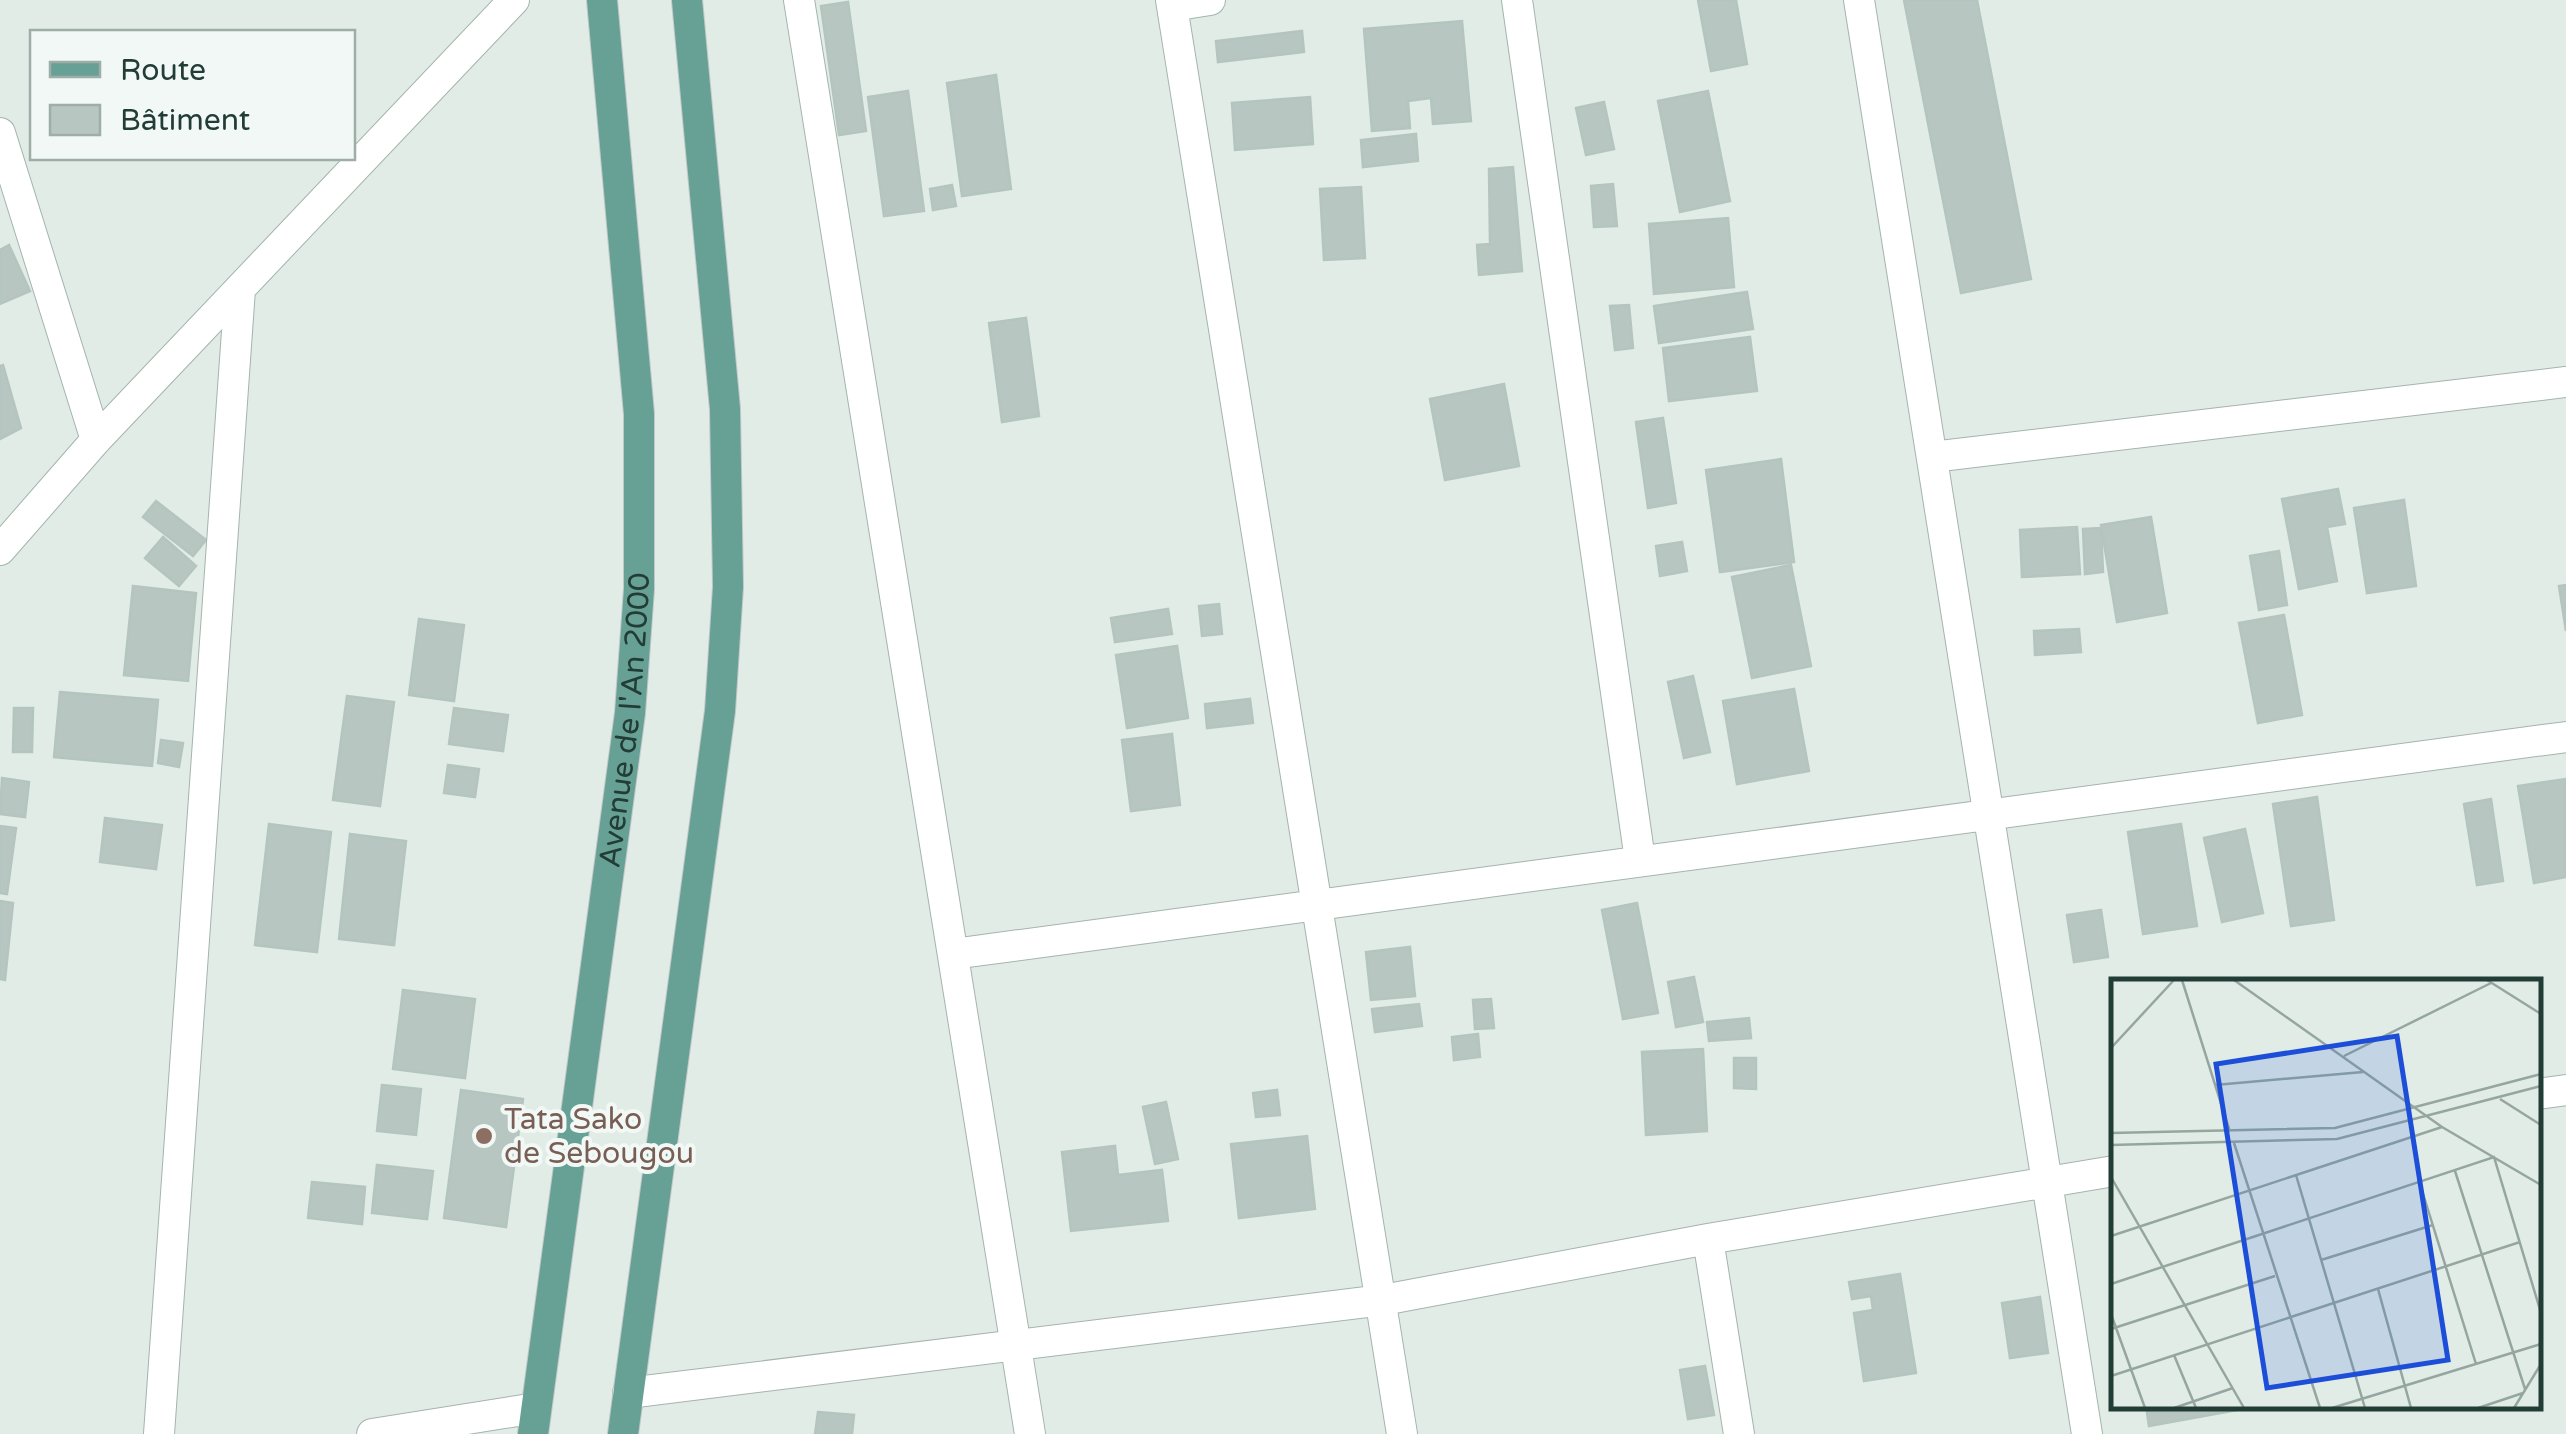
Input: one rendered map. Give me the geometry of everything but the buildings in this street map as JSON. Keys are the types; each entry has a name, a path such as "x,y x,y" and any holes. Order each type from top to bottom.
{"main road":[{"name":"Avenue de l'An 2000","path":"534,1421 630,713 639,589 639,414 602,0"},
{"path":"622,1434 720,711 728,587 725,409 688,0"}],"street":[{"path":"0,550 96,440 514,0"},
{"path":"799,0 1030,1434"},
{"path":"1210,0 1172,3 1402,1434"},
{"path":"1517,0 1640,860"},
{"path":"1859,0 2087,1434"},
{"path":"0,133 96,440"},
{"path":"159,1434 240,289"},
{"path":"1932,458 2566,382"},
{"path":"953,954 2566,738"},
{"path":"2541,1094 2566,1090"},
{"path":"628,1393 1383,1300 1708,1239 2111,1173"},
{"path":"1708,1239 1739,1434"},
{"path":"372,1434 534,1421"}],"place":[{"name":"Tata Sako de Sebougou","path":"484,1136"}]}
